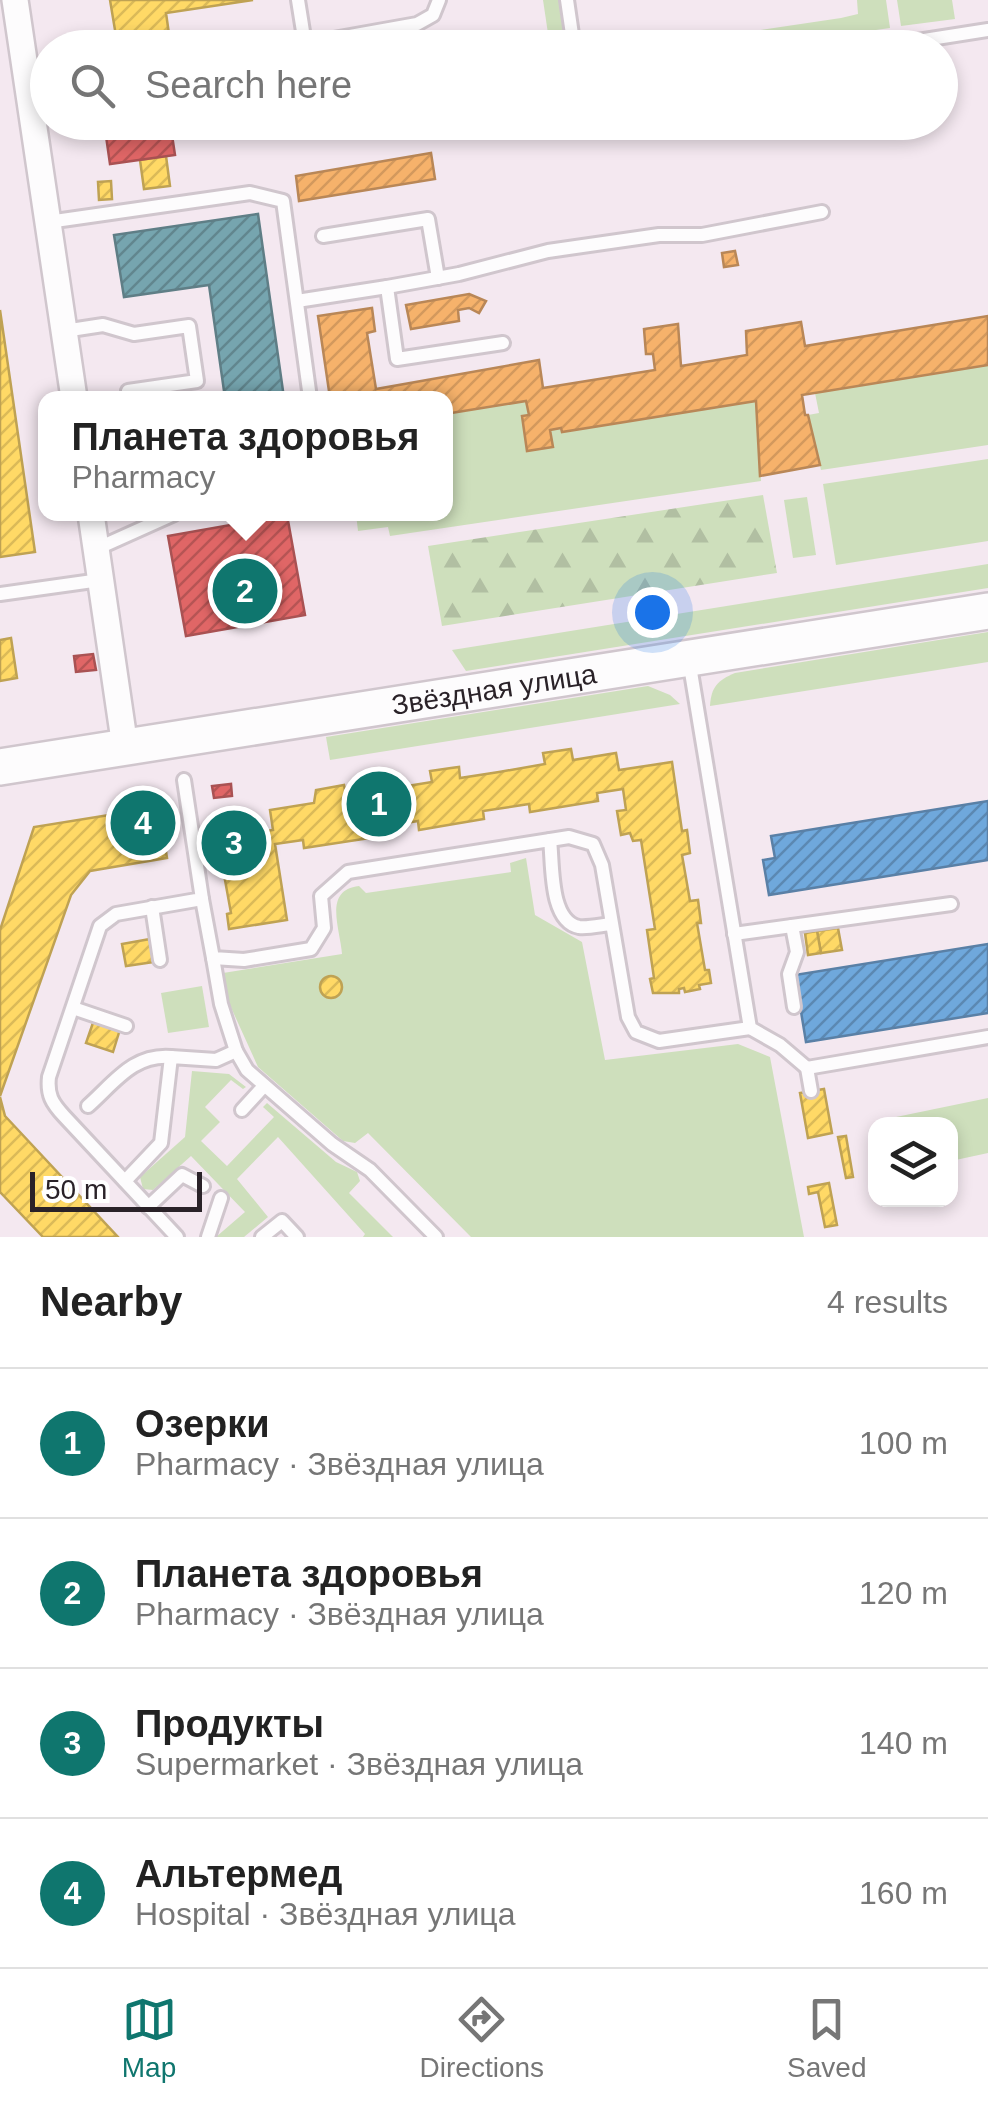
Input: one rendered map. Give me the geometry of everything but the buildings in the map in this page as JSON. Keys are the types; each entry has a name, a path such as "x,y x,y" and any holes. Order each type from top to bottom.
{"street":[{"path":"11,12 30,63"},
{"path":"42,140 48,222 73,391"},
{"path":"92,521 125,747"},
{"name":"Звёздная улица","path":"0,767 988,611"}],"lane":[{"path":"298,0 302,30"},
{"path":"388,30 417,24 432,15 439,0"},
{"path":"567,0 571,30"},
{"path":"958,35 988,30"},
{"path":"48,222 250,193 283,201 309,391"},
{"path":"297,300 438,278 548,251 659,235 702,235 822,212"},
{"path":"323,236 428,219 438,278"},
{"path":"387,287 397,359 503,343"},
{"path":"64,331 103,325 134,334 188,326 197,382 128,390"},
{"path":"96,549 158,521"},
{"path":"0,594 100,580"},
{"path":"689,658 750,1028"},
{"path":"184,780 221,1004 236,1051 247,1070 264,1086 332,1144 370,1170 436,1237"},
{"path":"213,958 244,960 311,949 324,928 322,896 348,872 569,837 592,844 602,864 628,1017 636,1032 658,1041 750,1028 807,1068 811,1091"},
{"path":"550,840 558,909 576,926 611,924"},
{"path":"176,1237 51,1101 49,1076 100,926 116,914 202,899"},
{"path":"734,934 951,904"},
{"path":"152,907 160,960"},
{"path":"792,926 797,952 789,974 794,1006"},
{"path":"73,1008 126,1026"},
{"path":"807,1068 988,1037"},
{"path":"88,1106 138,1060 171,1056 216,1060 236,1051"},
{"path":"125,1181 161,1143 171,1056"},
{"path":"242,1110 264,1086"},
{"path":"148,1206 182,1175 203,1186"},
{"path":"208,1237 221,1198"},
{"path":"262,1237 282,1221 297,1237"}],"green space":[{"path":"543,0 562,0 566,30 547,30"},
{"path":"857,0 886,0 890,28 761,30 841,18 858,14"},
{"path":"897,0 952,0 955,19 901,26"},
{"path":"988,365 988,445 821,470 808,415 819,413 815,393"},
{"path":"526,401 529,415 522,417 528,451 553,447 550,430 561,428 562,432 756,401 761,481 390,536 388,527 358,531 357,521 453,521 453,413"},
{"path":"988,459 988,541 836,565 823,484"},
{"path":"763,495 777,573 442,626 428,546"},
{"path":"807,497 816,555 793,558 784,500"},
{"path":"988,564 988,588 466,671 452,650"},
{"path":"988,632 988,662 710,706 716,685 735,673"},
{"path":"648,686 680,704 330,760 326,737"},
{"path":"526,858 535,915 582,942 605,1060 738,1044 770,1057 804,1237 471,1237 368,1133 355,1143 343,1141 258,1067 229,1003 223,973 342,954 336,912 337,902 348,889 359,886 366,893 511,872 510,863"},
{"path":"202,986 209,1027 168,1033 161,993"},
{"path":"192,1071 229,1074 246,1087 243,1089 231,1080 205,1107 220,1122 201,1141 227,1166 274,1117 263,1107 267,1103 336,1162 357,1172 360,1181 349,1193 393,1237 363,1237 365,1234 278,1137 237,1179 268,1217 244,1237 216,1237 245,1212 191,1156 153,1190 143,1189 140,1177 185,1137"},
{"path":"988,1098 988,1153 958,1159 958,1117 896,1117"}],"place":[{"name":"Планета здоровья","path":"245,591"},
{"name":"Озерки","path":"379,804"},
{"name":"Альтермед","path":"143,823"},
{"name":"Продукты","path":"234,843"}]}
